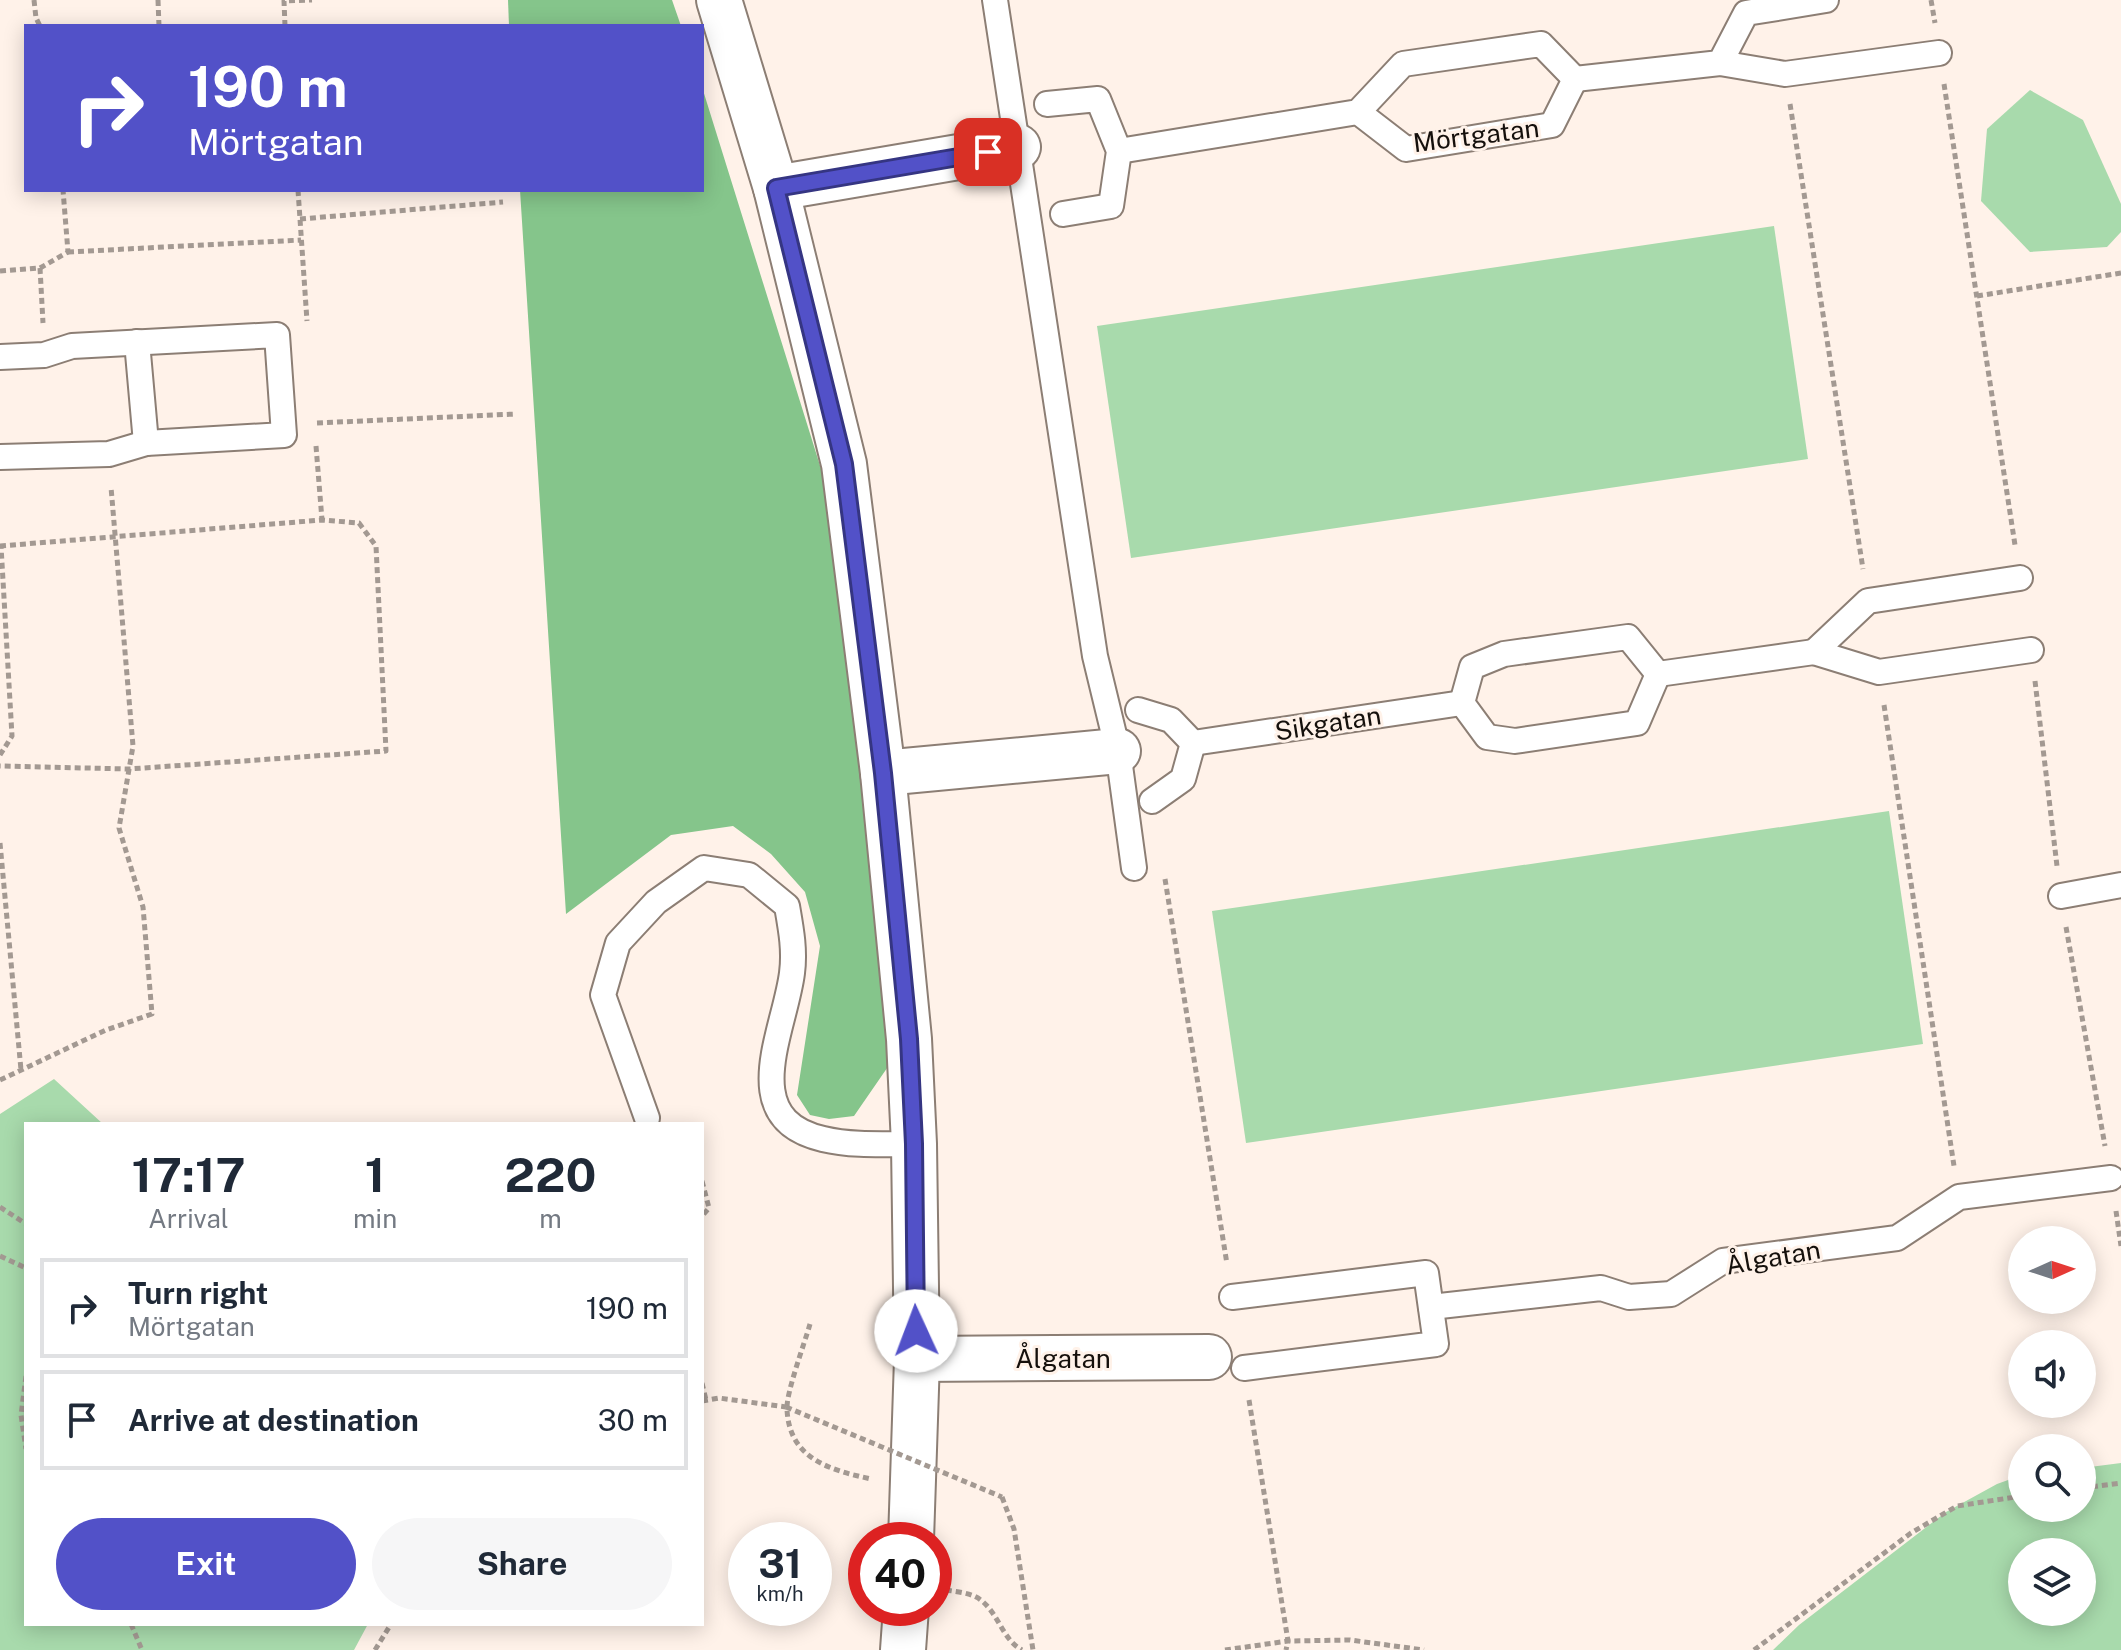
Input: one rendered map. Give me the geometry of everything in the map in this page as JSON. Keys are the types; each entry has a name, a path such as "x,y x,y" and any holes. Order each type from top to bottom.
{"street":[{"path":"719,0 776,188 844,464 883,773 909,1039 917,1359 912,1522"},
{"path":"776,188 1018,147"},
{"path":"883,773 1118,751"},
{"name":"Ålgatan","path":"917,1359 1226,1363"},
{"path":"903,1650 905,1626"}],"lane":[{"path":"995,0 1095,656 1118,751 1134,868"},
{"path":"1720,63 1746,13 1826,0"},
{"path":"1119,151 1358,112 1403,64 1541,44 1575,79 1720,63 1785,74 1939,53"},
{"name":"Mörtgatan","path":"1358,112 1406,149 1552,125 1575,79"},
{"path":"1047,104 1098,99 1119,151 1111,206 1063,214"},
{"path":"0,357 44,355 72,346 277,335 284,435 146,443 109,454 0,457"},
{"path":"137,342 146,443"},
{"path":"1814,652 1868,601 2020,578"},
{"path":"1628,637 1658,674 1637,723 1515,741 1487,737 1462,703 1472,667 1504,654 1628,637"},
{"path":"1658,674 1814,652 1879,672 2031,650"},
{"name":"Sikgatan","path":"1193,743 1462,703"},
{"path":"1138,710 1171,720 1193,743 1183,779 1152,801"},
{"path":"647,1118 603,995 618,943 656,902 704,868 749,875 787,906 794,940 792,974 776,1037 772,1073 774,1105 792,1127 821,1139 914,1144"},
{"path":"2061,896 2121,885"},
{"name":"Ålgatan","path":"1431,1307 1601,1288 1629,1297 1671,1294 1723,1261 1897,1238 1959,1197 2111,1178"},
{"name":"Ålgatan","path":"1226,1363 1436,1344 1426,1273 1232,1297"}],"path":[{"path":"34,0 39,24"},
{"path":"158,0 159,24"},
{"path":"285,24 284,1 312,0"},
{"path":"63,192 68,252"},
{"path":"300,219 503,202"},
{"path":"0,271 40,268 68,252 301,240"},
{"path":"40,268 44,355"},
{"path":"1977,296 2121,273"},
{"path":"315,423 516,414"},
{"path":"0,1080 106,1030 152,1014 143,907 119,828 133,746 109,454"},
{"path":"0,755 12,736 0,546 322,520 359,523 376,546 386,751 129,769 0,766"},
{"path":"0,843 21,1070"},
{"path":"704,1189 709,1208 704,1214"},
{"path":"0,1207 24,1223"},
{"path":"0,1256 24,1267"},
{"path":"810,1324 786,1407 790,1427 801,1449 818,1464 872,1479"},
{"path":"24,1392 21,1415 24,1435"},
{"path":"704,1400 719,1398 786,1407 1002,1497 1014,1529 1033,1650"},
{"path":"2096,1486 2121,1483"},
{"path":"1754,1650 1911,1533 1957,1506 2008,1498"},
{"path":"952,1591 982,1600 1012,1645 1022,1650"},
{"path":"132,1626 142,1650"},
{"path":"375,1650 390,1626"},
{"path":"1225,1650 1288,1641 1350,1640 1424,1650"}],"green space":[{"path":"508,0 672,0 680,24 509,24"},
{"path":"2030,90 2083,120 2121,204 2121,232 2107,247 2030,252 1981,201 1987,129"},
{"path":"704,93 822,472 857,692 894,1058 854,1116 829,1119 810,1115 797,1095 820,946 805,892 771,854 733,826 671,835 566,914 520,192 704,192"},
{"path":"1774,226 1808,459 1131,558 1097,326"},
{"path":"1889,811 1923,1044 1246,1143 1212,911"},
{"path":"54,1079 101,1122 24,1122 24,1626 367,1626 354,1650 0,1650 0,1114"},
{"path":"2121,1463 2121,1650 1773,1650 1799,1625 1946,1512 2008,1480 2008,1522 2096,1522 2096,1466"}],"route":[{"path":"916,1331 914,1144 909,1039 883,773 844,464 776,188 988,152"}]}
